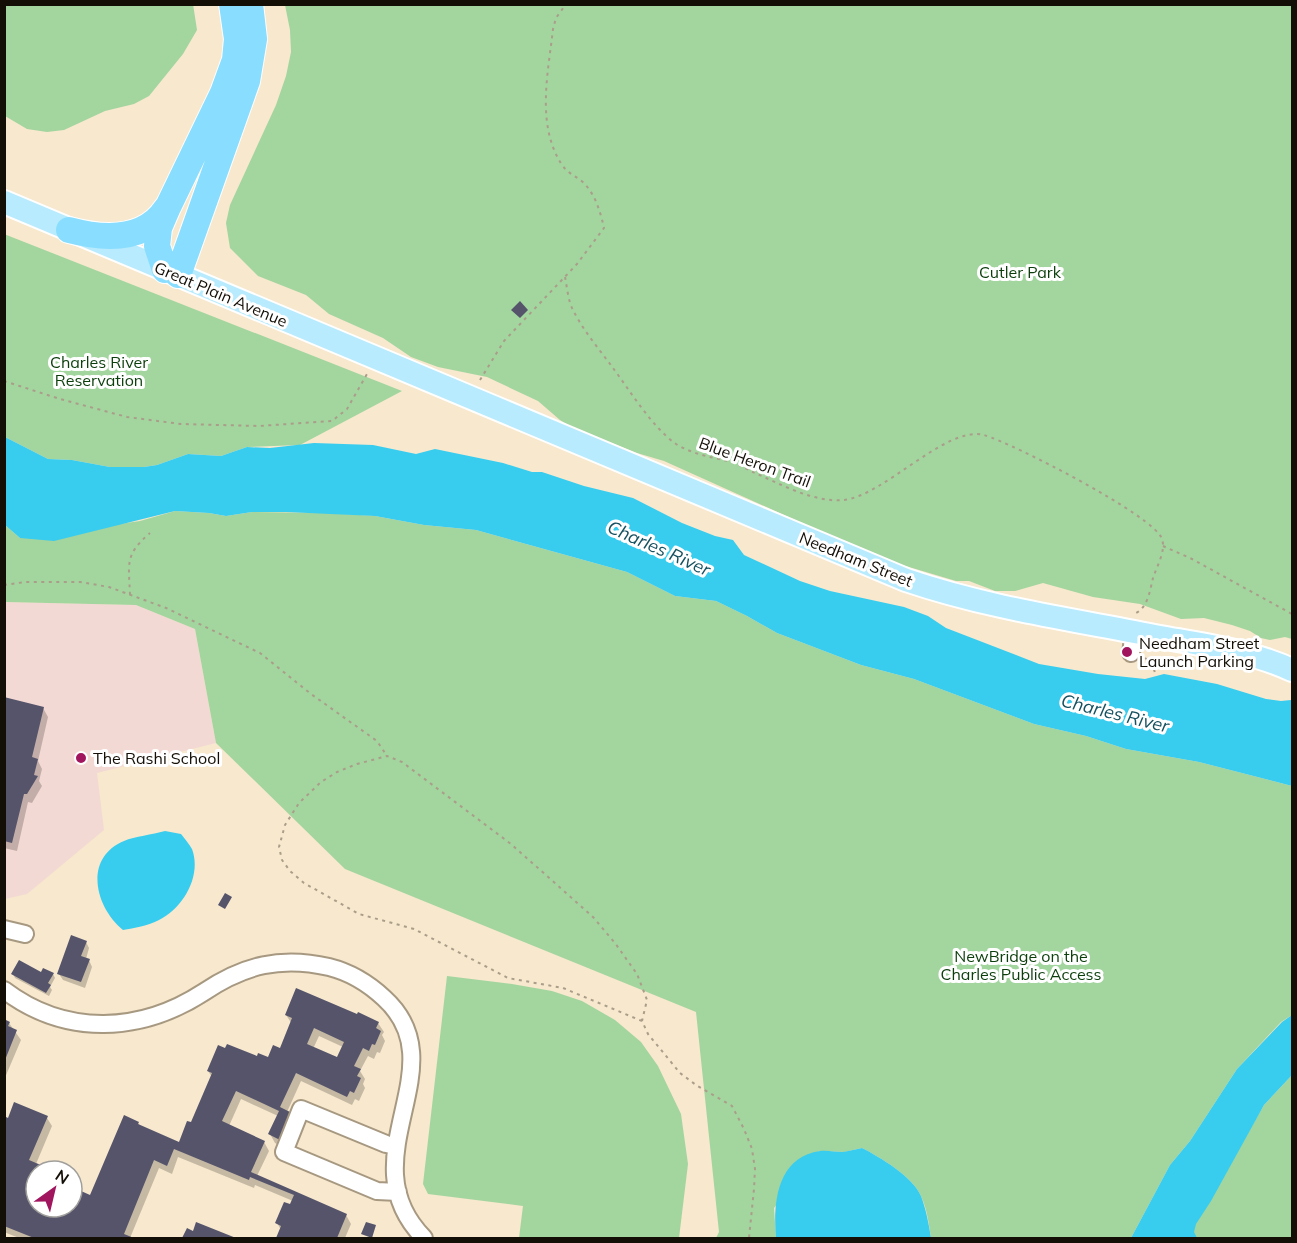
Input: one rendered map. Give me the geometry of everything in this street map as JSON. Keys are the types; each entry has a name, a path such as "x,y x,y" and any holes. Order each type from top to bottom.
{"highway":[{"path":"172,273 159,254 157,237 168,207 232,72 237,39 232,4"},
{"path":"172,273 247,81 254,39 250,4"},
{"path":"69,230 92,235 133,234 149,227 168,207"}],"main road":[{"name":"Great Plain Avenue","path":"4,202 438,386"},
{"name":"Needham Street","path":"438,386 906,580 985,604 1223,649 1289,669"}],"street":[{"path":"4,929 25,934"},
{"path":"4,990 22,1002 56,1017 92,1024 115,1024 149,1018 172,1010 237,972 256,966 280,962 307,963 347,973 390,1003 404,1020 410,1036 413,1053 411,1071 396,1146 394,1168 398,1192 418,1237"},
{"path":"396,1146 380,1142 301,1109 284,1152 376,1191 398,1192"}],"path":[{"path":"469,398 488,363 504,341 565,277 604,228 600,210 588,187 570,174 555,152 549,133 545,104 553,29 556,18 566,4"},
{"name":"Blue Heron Trail","path":"565,277 571,307 633,395 675,443 691,452 729,462 807,494 843,500 872,490 947,443 962,437 983,435 1079,480 1118,503 1155,528 1161,536 1163,546"},
{"path":"4,381 82,405 156,422 232,427 322,423 332,421 347,409 359,391 374,358"},
{"path":"130,595 129,558 138,544 150,533"},
{"path":"1156,676 1152,663 1132,633 1139,612 1145,605 1163,546 1192,559 1293,614"},
{"path":"4,585 25,582 80,582 109,587 166,608 260,653 310,694 377,741 387,756 402,762 511,844 593,917 637,974 646,1000 642,1021 648,1034 662,1053 680,1073 732,1106 752,1149 754,1189 749,1239"},
{"path":"387,756 337,772 321,782 299,803 285,825 279,847 282,860 290,871 304,883 359,914 414,928 508,978 564,988 642,1021"}],"shaded area":[{"name":"The Rashi School","path":"5,602 136,605 195,629 216,743 97,773 104,830 27,894 5,899"}],"green space":[{"path":"193,4 197,30 183,54 149,96 134,104 105,111 64,130 47,132 27,129 5,116 5,5"},
{"name":"Cutler Park","path":"285,5 1292,5 1292,639 1261,638 1250,631 1232,625 1204,618 1181,619 1140,604 1093,597 1043,583 1015,591 995,591 969,581 956,581 882,559 664,461 573,428 538,401 487,377 438,367 411,357 383,338 329,314 306,295 258,276 230,248 226,223 230,205 276,105 286,76 291,52"},
{"name":"Charles River Reservation","path":"4,234 402,391 300,445 247,447 221,456 188,454 144,467 110,467 72,460 48,459 5,437"},
{"name":"NewBridge on the Charles Public Access","path":"175,511 226,516 252,512 328,513 375,516 424,525 476,530 627,572 675,596 716,601 777,633 861,665 914,679 1034,724 1086,736 1126,749 1199,762 1292,786 1292,1015 1281,1022 1237,1069 1190,1141 1170,1165 1131,1238 931,1238 925,1206 917,1189 895,1168 862,1148 844,1152 819,1151 774,1208 776,1238 716,1238 719,1232 696,1012 345,869 216,743 195,629 136,605 5,602 5,525 20,538 140,521"},
{"path":"447,976 552,991 582,1001 615,1020 641,1042 658,1066 681,1114 688,1164 679,1238 519,1238 523,1206 428,1194 423,1184"},
{"path":"1292,1075 1292,1238 1193,1238 1193,1228 1264,1105"}],"water":[{"name":"Charles River","path":"5,437 48,459 72,460 110,467 144,467 188,454 221,456 247,447 270,448 314,443 373,445 416,454 435,449 503,463 532,472 542,472 584,486 633,498 682,523 715,536 733,540 744,555 800,581 830,591 904,607 928,616 946,628 1039,664 1145,679 1164,674 1217,684 1266,699 1281,701 1291,700 1292,697 1292,786 1199,762 1126,749 1086,736 1034,724 914,679 861,665 777,633 716,601 675,596 627,572 476,530 424,525 375,516 252,512 226,516 175,511 54,541 20,538 5,525"},
{"path":"165,831 181,834 192,849 194,870 188,890 176,908 168,915 146,925 123,930 113,920 100,896 98,871 103,859 111,849 124,841"},
{"path":"1292,1015 1292,1075 1264,1105 1196,1224 1194,1232 1197,1238 1131,1238 1170,1165 1190,1141 1237,1069 1282,1022"},
{"path":"862,1148 895,1168 917,1189 924,1206 931,1238 776,1238 775,1211 780,1184 794,1162 805,1155 820,1151 843,1152"}],"building":[{"path":"520,301 528,310 520,318 511,310"},
{"path":"4,697 44,707 32,757 38,759 34,775 38,776 27,794 24,794 12,843 4,841"},
{"path":"225,893 232,897 225,909 218,905"},
{"path":"71,935 87,941 81,956 90,959 81,982 57,974"},
{"path":"19,960 41,972 43,968 54,973 48,983 51,985 46,993 11,974"},
{"path":"296,988 379,1022 376,1028 381,1031 375,1045 372,1044 369,1051 363,1048 354,1066 361,1069 357,1076 361,1078 354,1093 350,1091 347,1097 296,1073 280,1107 294,1114 282,1141 268,1134 279,1111 236,1091 222,1121 265,1141 251,1172 347,1214 337,1238 276,1238 281,1226 275,1223 284,1202 290,1204 294,1195 250,1177 249,1180 174,1149 167,1166 154,1160 124,1234 134,1238 34,1238 4,1226 4,1116 8,1118 14,1102 48,1116 29,1159 24,1159 24,1219 84,1219 84,1192 90,1195 124,1115 139,1122 138,1124 179,1142 187,1121 191,1122 212,1073 207,1071 218,1045 225,1048 227,1044 257,1056 258,1053 268,1057 273,1045 280,1048 292,1018 285,1015","holes":["314,1028 344,1042 337,1057 307,1044"]},
{"path":"4,1019 10,1022 8,1026 17,1030 5,1060"},
{"path":"196,1222 236,1238 182,1238 187,1228 193,1231"},
{"path":"366,1222 376,1225 372,1238 361,1234"}],"place":[{"name":"Needham Street Launch Parking","path":"1127,652"},
{"name":"The Rashi School","path":"81,758"}]}
